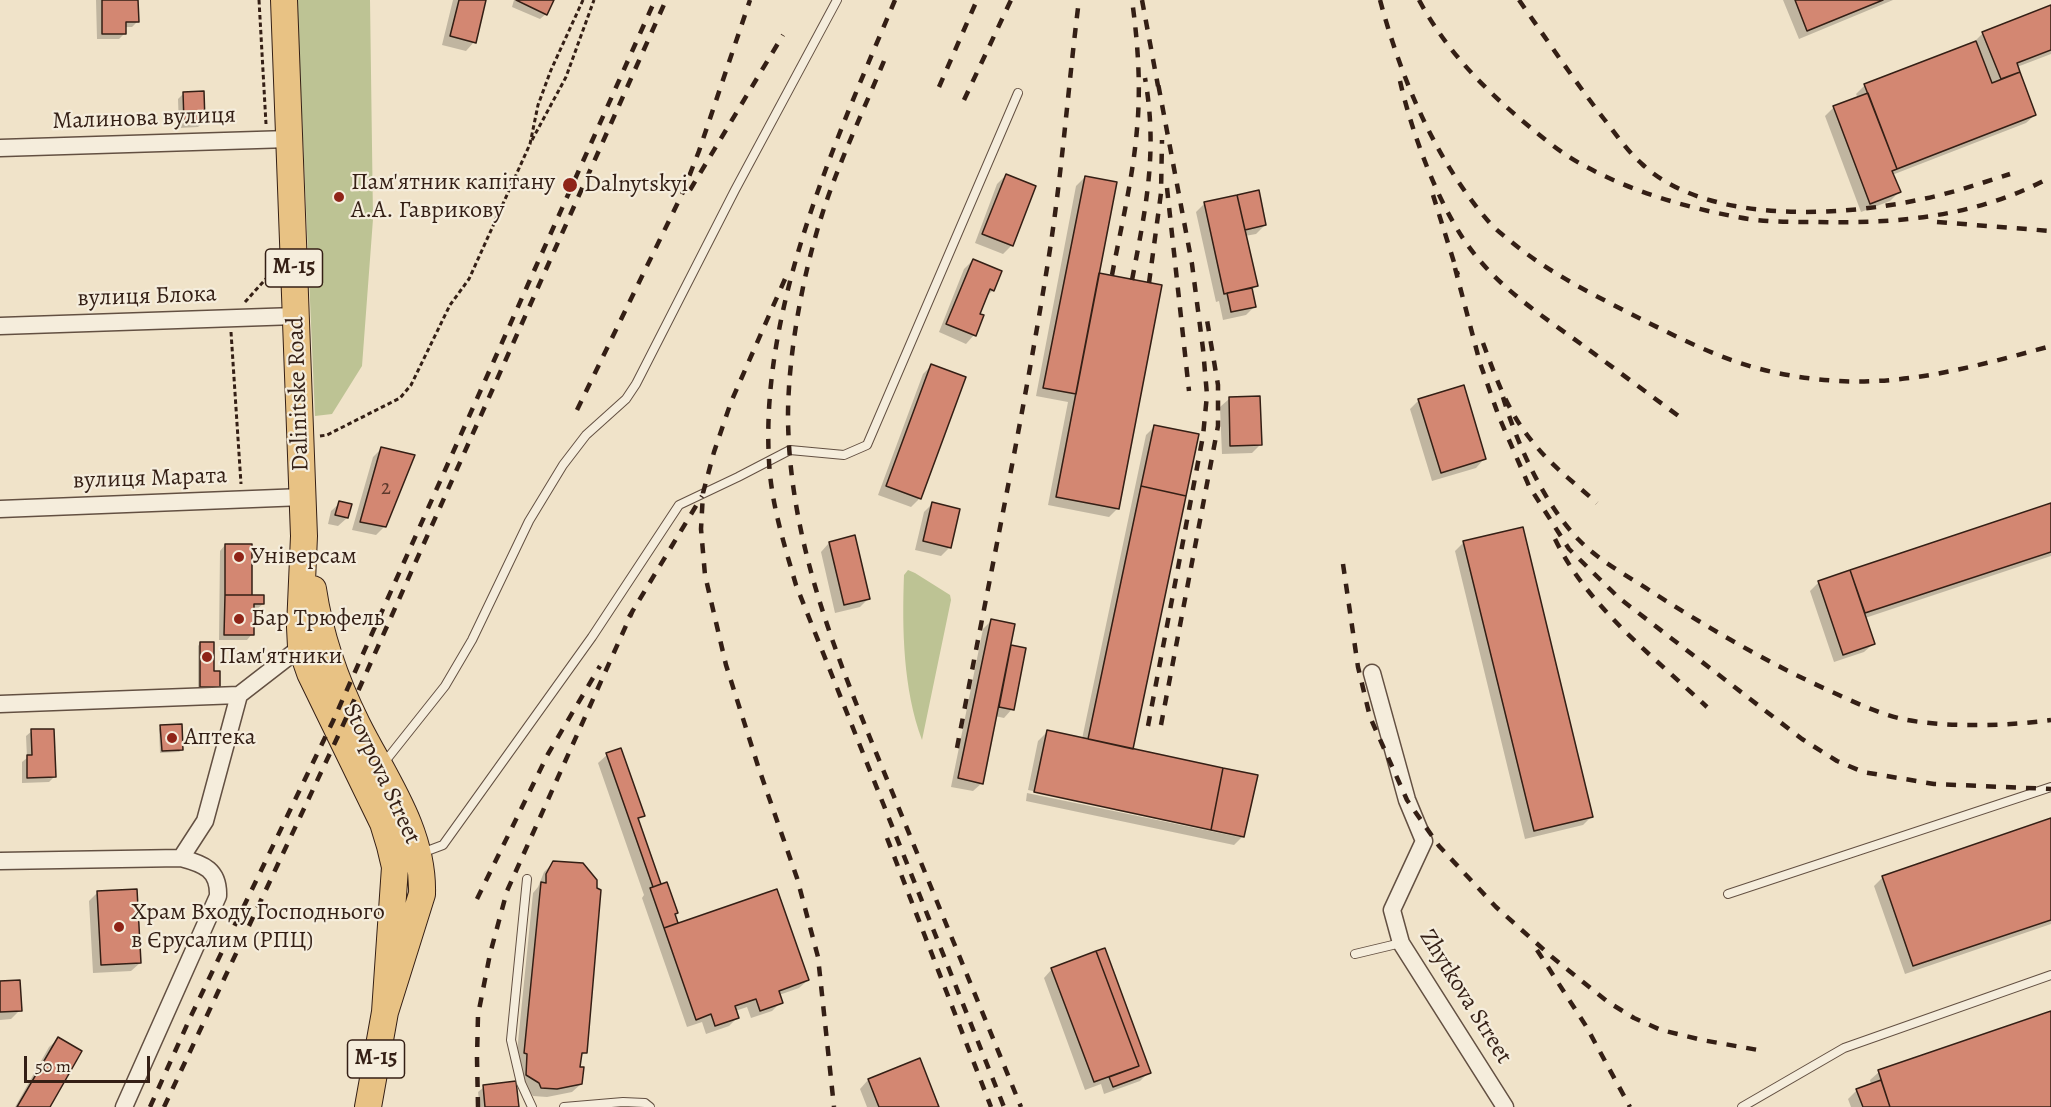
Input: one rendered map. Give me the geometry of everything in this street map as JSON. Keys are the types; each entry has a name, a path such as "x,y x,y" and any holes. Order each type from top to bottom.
{"main road":[{"name":"Dalinitske Road","path":"284,0 278,139 296,316 304,536"},
{"name":"Stovpova Street","path":"304,536 318,623 344,695 414,837 419,854 422,894 385,1012"},
{"name":"М-15","path":"301,646 304,536"},
{"name":"Stovpova Street","path":"301,646 315,682 382,823 394,867 385,1012 368,1107"}],"street":[{"name":"Малинова вулиця","path":"0,148 278,139"},
{"name":"вулиця Блока","path":"0,326 296,316"},
{"name":"вулиця Марата","path":"0,509 303,497"},
{"path":"0,704 239,695 301,646"},
{"name":"Zhytkova Street","path":"1372,673 1407,800 1424,842 1392,910 1401,943 1505,1107"},
{"path":"181,858 205,821 239,695"},
{"path":"0,861 181,858 207,867 215,876 219,885 218,896 124,1107"}],"lane":[{"path":"380,768 445,686 472,640 529,521 563,465 586,435 626,399 636,384 735,190 837,0"},
{"path":"419,854 443,844 592,637 679,505 790,450 844,455 867,445 1018,93"},
{"path":"1728,894 2051,787"},
{"path":"527,879 511,1040 521,1083 531,1107"},
{"path":"1355,954 1401,943"},
{"path":"1742,1107 1844,1048 2051,975"},
{"path":"564,1107 623,1102 645,1103 650,1107"}],"path":[{"path":"259,0 278,139"},
{"path":"530,144 538,105 582,0"},
{"path":"300,438 327,435 400,398 411,385 450,305 469,279 530,144 566,77 594,0"},
{"path":"242,499 230,318 273,271"}],"green space":[{"path":"297,0 370,0 373,219 362,366 332,414 315,416"},
{"path":"908,570 950,595 951,600 922,740 911,700 905,659 904,575"}],"building":[{"path":"102,0 138,0 139,22 126,22 126,34 102,34"},
{"path":"459,0 486,0 476,43 450,36"},
{"path":"516,0 554,0 547,15"},
{"path":"1795,0 1883,0 1807,31"},
{"path":"2051,5 2051,50 2017,63 2020,72 2001,79 1982,32"},
{"path":"1976,41 1992,83 2020,72 2036,115 1897,169 1864,84"},
{"path":"204,91 205,122 184,123 183,92"},
{"path":"1868,93 1897,169 1892,171 1901,192 1870,204 1833,106"},
{"path":"1006,174 1036,186 1013,246 982,234"},
{"path":"1085,176 1117,182 1076,394 1043,388"},
{"path":"1259,190 1266,225 1245,230 1237,195"},
{"path":"1237,195 1258,286 1224,294 1204,202"},
{"path":"973,259 1002,271 994,291 990,289 980,314 984,315 976,336 946,324"},
{"path":"1099,273 1162,285 1119,509 1056,497"},
{"path":"1252,288 1256,307 1231,312 1227,293"},
{"path":"931,364 966,377 921,499 886,486"},
{"path":"1464,385 1486,459 1441,473 1418,399"},
{"path":"1260,396 1262,445 1230,446 1229,397"},
{"path":"1154,425 1199,434 1186,496 1141,486"},
{"path":"381,447 415,455 386,527 360,522"},
{"path":"1141,486 1186,496 1133,749 1088,739"},
{"path":"339,501 352,504 348,518 335,515"},
{"path":"932,502 960,509 951,548 923,541"},
{"path":"2051,503 2051,552 1865,613 1850,570"},
{"path":"1523,527 1593,817 1534,831 1463,541"},
{"path":"855,535 870,599 844,605 829,542"},
{"name":"Універсам","path":"225,544 252,544 252,595 225,595"},
{"path":"1850,570 1875,644 1843,655 1818,581"},
{"name":"Бар Трюфель","path":"225,595 264,595 264,604 254,604 254,635 224,635"},
{"path":"991,619 1015,624 983,784 958,778"},
{"name":"Пам'ятники","path":"200,642 214,642 214,671 220,671 220,687 200,687"},
{"path":"1011,645 1026,648 1014,710 999,707"},
{"path":"182,724 183,750 162,751 160,725"},
{"path":"31,729 54,729 56,777 27,778 27,755 32,755"},
{"path":"1047,730 1223,768 1211,830 1034,792"},
{"path":"621,748 645,816 638,818 661,884 653,887 606,753"},
{"path":"1223,768 1258,775 1244,837 1211,830"},
{"path":"2051,818 2051,920 1913,966 1882,876"},
{"path":"553,861 583,863 597,880 597,888 601,890 587,1053 582,1053 580,1067 584,1067 582,1084 557,1089 541,1088 539,1083 526,1075 527,1054 524,1053 541,882 546,883 546,874"},
{"path":"667,882 678,913 675,914 678,923 664,928 650,888"},
{"name":"Храм Входу Господнього в Єрусалим (РПЦ)","path":"137,889 141,963 101,965 97,891"},
{"path":"777,889 809,980 779,991 783,1003 760,1011 756,999 735,1006 739,1018 715,1026 711,1014 696,1020 664,928"},
{"path":"1105,948 1151,1073 1113,1087 1109,1077 1139,1066 1096,951"},
{"path":"1096,951 1139,1066 1094,1082 1051,968"},
{"path":"20,980 22,1011 0,1012 0,981"},
{"path":"2051,1011 2051,1107 1890,1107 1878,1070"},
{"path":"58,1037 82,1051 50,1107 17,1107"},
{"path":"920,1058 939,1107 879,1107 868,1079"},
{"path":"1881,1080 1890,1107 1863,1107 1856,1089"},
{"path":"516,1081 519,1107 485,1107 483,1085"}],"railway":[{"path":"150,1107 191,1016 333,721 655,0"},
{"path":"164,1107 339,734 666,0"},
{"path":"577,410 683,192 750,0"},
{"path":"895,0 827,167 806,225 789,284 777,343 769,402 770,477 779,523 796,585 1004,1107"},
{"path":"939,87 977,0"},
{"path":"964,100 1011,0"},
{"path":"957,748 1016,444 1048,262 1079,0"},
{"path":"1112,275 1133,166 1138,113 1138,65 1132,0"},
{"path":"1142,0 1158,86"},
{"path":"1380,0 1398,59 1422,117 1436,145 1470,198 1489,222 1523,251 1569,281 1617,307 1692,344 1737,362 1806,378 1838,381 1919,377 2051,346"},
{"path":"1419,0 1442,37 1469,70 1498,100 1550,143 1576,161 1619,183 1677,203 1756,220 1845,222 1906,219 1936,215 1994,201 2051,177"},
{"path":"1519,0 1582,90 1631,154 1669,183 1701,197 1736,206 1774,211 1850,210 1930,198 2010,174"},
{"path":"690,190 783,35"},
{"path":"884,61 834,180 807,268 790,369 788,417 791,467 798,516 809,565 839,660 1021,1107"},
{"path":"1132,280 1149,179 1149,105 1145,78"},
{"path":"1148,726 1203,436 1207,395 1192,264 1157,78"},
{"path":"1400,81 1429,173 1451,218 1476,256 1499,281 1526,303 1680,417"},
{"path":"1149,283 1161,193 1162,140"},
{"path":"1167,188 1189,391"},
{"path":"1433,195 1458,275"},
{"path":"1937,222 2051,231"},
{"path":"1455,268 1480,363 1499,417 1529,486 1569,549 1619,598 1802,739 1837,761 1863,772 1934,784 2051,789"},
{"path":"785,279 731,402 714,452 703,493 701,529 705,575 726,665 797,878 818,957 834,1107"},
{"path":"1161,725 1218,426 1218,385 1207,320"},
{"path":"1483,343 1493,371 1518,422 1543,454 1597,503"},
{"path":"1503,397 1533,473 1554,509 1579,540 1614,568 1717,632 1807,680 1866,707 1902,719 1938,724 1976,725 2051,720"},
{"path":"629,617 702,496"},
{"path":"1555,539 1569,563 1603,608 1644,650 1707,707"},
{"path":"1343,564 1358,667 1370,717 1407,800 1439,846 1496,907 1552,957 1608,1002 1634,1018 1661,1030 1758,1050"},
{"path":"478,1107 478,1015 490,954 507,891 633,610"},
{"path":"477,899 548,754 600,666"},
{"path":"887,838 991,1107"},
{"path":"1537,950 1586,1026 1630,1107"}],"place":[{"name":"Dalnytskyi","path":"570,185"},
{"name":"Пам'ятник капітану А.А. Гаврикову","path":"339,197"},
{"name":"Універсам","path":"239,557"},
{"name":"Бар Трюфель","path":"239,619"},
{"name":"Пам'ятники","path":"207,657"},
{"name":"Аптека","path":"172,738"},
{"name":"Храм Входу Господнього в Єрусалим (РПЦ)","path":"119,927"}]}
